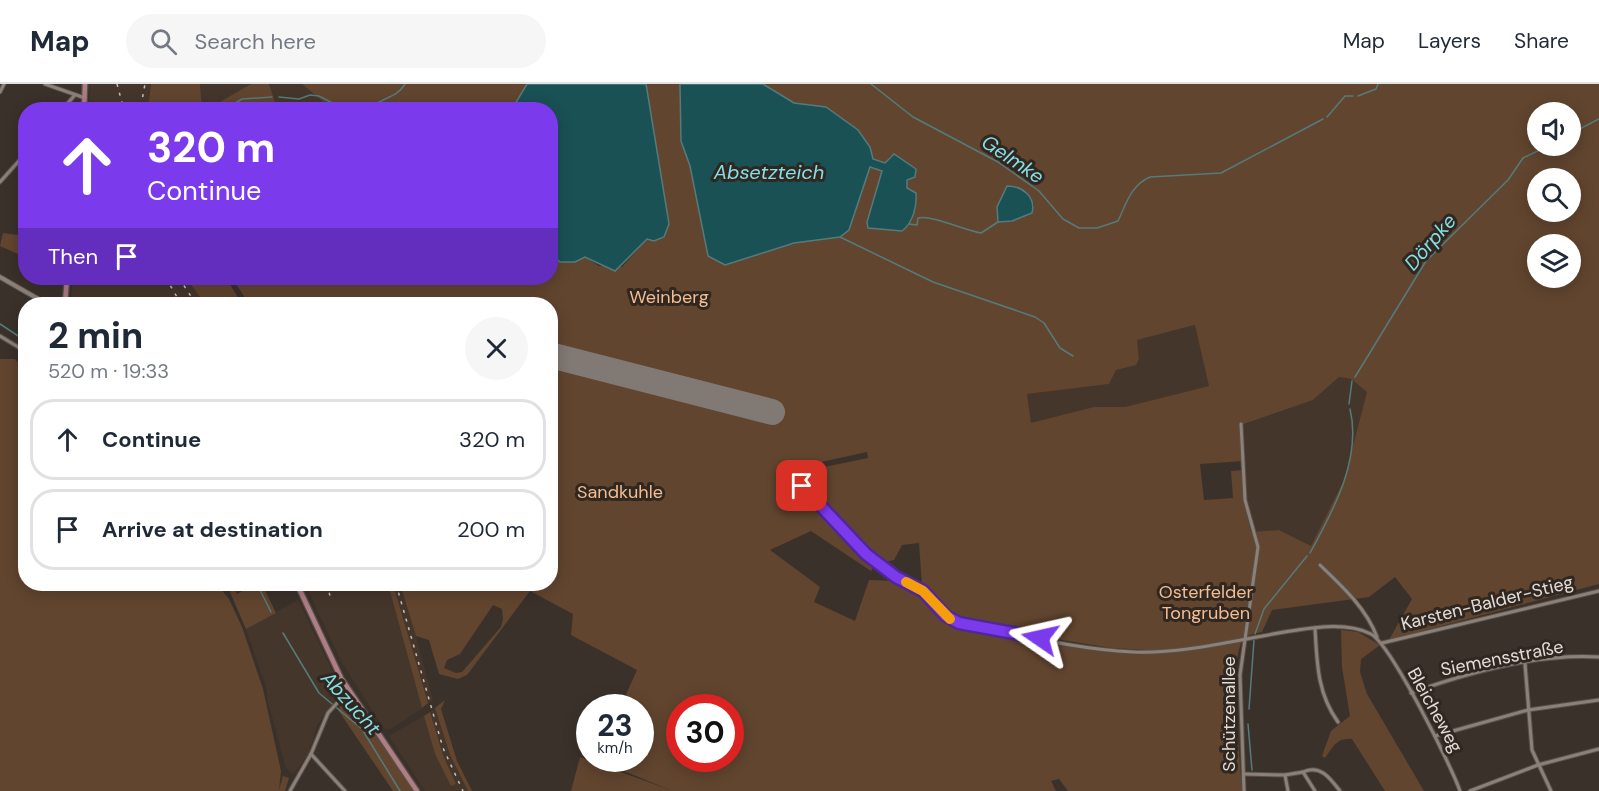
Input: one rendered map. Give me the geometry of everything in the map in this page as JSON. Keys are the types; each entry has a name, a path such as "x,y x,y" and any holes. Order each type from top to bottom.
{"main road":[{"path":"85,84 85,102"},
{"path":"0,277 35,297"},
{"path":"300,591 335,666 349,690 417,791"}],"street":[{"path":"0,92 4,84"},
{"path":"45,84 85,98"},
{"path":"69,102 74,96"},
{"path":"0,182 18,162"},
{"path":"0,336 18,345"},
{"name":"Schützenallee","path":"1241,424 1245,500 1258,547 1243,640 1240,675 1244,791"},
{"path":"794,477 841,529 880,564 896,577 923,591 946,616 959,623 1081,645 1135,652 1243,640 1315,628 1358,629 1378,638"},
{"path":"1320,565 1348,592 1378,638"},
{"name":"Karsten-Balder-Stieg","path":"1382,643 1599,591"},
{"path":"1315,628 1320,687 1327,705 1338,722"},
{"name":"Bleicheweg","path":"1378,638 1435,736 1460,791"},
{"name":"Siemensstraße","path":"1411,693 1459,677 1525,664 1574,657 1599,657"},
{"path":"1525,664 1532,750 1551,791"},
{"path":"290,791 311,754 330,709 349,690"},
{"path":"1435,736 1528,710 1599,700"},
{"path":"1470,791 1538,765 1599,749"},
{"path":"311,754 345,791"},
{"path":"1243,774 1285,775 1312,768 1320,770 1340,791"},
{"path":"1303,772 1316,791"},
{"path":"1285,775 1288,791"}],"shaded area":[{"path":"90,84 151,84 149,102 89,102"},
{"path":"200,84 251,84 221,102 201,102"},
{"path":"269,84 302,84 324,102 275,102 272,99"},
{"path":"72,285 191,285 200,297 72,297"},
{"path":"1196,325 1210,386 1125,407 1094,407 1031,424 1027,394 1109,384 1116,370 1139,359 1137,340"},
{"path":"1339,377 1350,379 1367,392 1344,480 1311,546 1279,530 1251,532 1243,497 1240,426 1313,400"},
{"path":"308,591 390,591 422,708 391,729 384,729 341,661"},
{"path":"395,591 402,591 416,636 433,700 428,703"},
{"path":"298,600 342,691 317,725 308,755 293,774 286,768 268,702 266,686 246,629"},
{"path":"435,708 450,755 468,791 425,791 389,736 424,716 435,754 456,784 443,755 430,712"}],"green space":[{"path":"151,84 200,84 201,102 149,102"},
{"path":"251,84 269,84 275,102 220,102"},
{"path":"302,84 527,84 517,102 324,102"},
{"path":"646,84 680,84 681,141 690,166 794,243 849,230 869,167 882,170 867,222 907,188 907,179 891,155 885,163 873,159 870,147 858,130 826,107 794,103 763,84 1599,84 1599,584 1389,640 1412,599 1395,577 1369,597 1272,610 1262,632 1243,639 1237,659 1236,696 1242,791 1068,791 1059,779 1051,781 1056,791 571,791 576,772 621,772 670,790 626,772 654,772 654,694 626,694 637,670 571,635 573,614 530,591 558,591 558,297 244,297 237,285 558,285 558,260 575,262 585,257 599,266 622,267 647,239","holes":["1007,187 1031,197 1034,205 1032,213 1026,214 1005,192","1195,325 1209,386 1125,407 1094,407 1031,423 1027,394 1109,384 1116,370 1136,365 1139,359 1137,340","1339,377 1351,379 1367,392 1344,480 1311,546 1279,530 1251,532 1243,497 1243,470 1231,471 1233,498 1204,500 1200,464 1243,461 1241,425 1313,400","867,452 868,458 795,473 789,469","811,531 871,571 875,564 894,560 902,545 919,543 922,585 948,614 949,620 924,594 897,581 869,580 855,621 814,602 820,587 770,550","970,625 1112,648 1146,650 1141,655 1078,648"]},
{"path":"3,233 18,235 18,254 0,246"},
{"path":"191,285 230,285 238,297 200,297"},
{"path":"0,359 15,359 18,362 18,591 223,591 229,599 242,627 263,689 281,771 279,790 283,776 289,778 285,791 0,791"},
{"path":"235,591 237,594 242,591 265,591 276,613 246,629 230,592"},
{"path":"390,591 395,591 428,703 422,708"},
{"path":"402,591 530,591 467,675 458,679 439,674 429,640 416,636","holes":["493,605 502,609 501,627 462,672 456,673 444,668 447,660 460,654"]},
{"path":"1341,630 1358,632 1380,645 1361,659 1360,672 1367,694 1424,791 1385,791 1352,739 1339,741 1325,758 1322,756 1331,731 1350,716 1342,667"},
{"path":"345,699 351,699 414,791 393,791 338,710"},
{"path":"445,700 441,709 457,761 472,791 468,791 450,755 435,708"},
{"path":"430,712 443,755 456,784 451,786 435,754 424,716"}],"water":[{"name":"Absetzteich","path":"527,84 646,84 669,224 664,237 654,241 647,239 615,271 585,257 575,262 558,260 558,102 516,102"},
{"name":"Absetzteich","path":"680,84 763,84 794,103 826,107 858,130 870,147 873,159 885,163 894,154 916,169 915,177 907,180 907,188 916,193 912,219 902,231 868,228 867,222 882,171 870,167 849,230 840,237 794,243 725,265 708,256 690,166 681,141"},
{"path":"1007,186 1023,190 1030,197 1032,213 1012,221 998,222 997,207"}],"waterway":[{"name":"Gelmke","path":"380,102 397,93 405,84"},
{"name":"Gelmke","path":"871,84 913,117 998,162 1039,191 1063,219 1079,228 1097,228 1118,221 1134,190 1143,180 1150,177 1221,173 1323,119"},
{"name":"Gelmke","path":"1358,96 1376,89 1378,84"},
{"name":"Gelmke","path":"279,97 299,99 310,95 319,96 331,102"},
{"name":"Gelmke","path":"1327,117 1345,96 1353,96"},
{"name":"Gelmke","path":"237,102 242,99 272,97"},
{"name":"Dörpke","path":"1581,128 1599,119"},
{"name":"Dörpke","path":"1355,377 1426,261 1508,180 1523,158 1527,156"},
{"path":"909,224 917,225 918,218 924,218 981,233 998,222"},
{"path":"840,237 933,282 1035,317 1044,323 1060,348 1073,356"},
{"name":"Abzucht","path":"0,324 18,336"},
{"name":"Dörpke","path":"1349,404 1352,381"},
{"name":"Dörpke","path":"1310,553 1336,502 1349,465 1353,428 1350,409"},
{"name":"Dörpke","path":"1255,634 1264,609 1307,556"},
{"name":"Abzucht","path":"260,591 271,612"},
{"name":"Abzucht","path":"283,633 319,693 362,729 400,791"},
{"name":"Dörpke","path":"1249,709 1254,640"},
{"name":"Dörpke","path":"1248,724 1252,770"}],"runway":[{"path":"558,357 772,412"}],"railway":[{"path":"117,84 122,102"},
{"path":"142,102 145,84"},
{"path":"170,285 177,297"},
{"path":"184,285 191,297"},
{"path":"329,591 331,600"},
{"path":"398,591 443,748 463,791"}],"slow traffic":[{"path":"906,582 927,594 950,619"}],"route":[{"path":"802,486 866,554 896,577 927,594 949,618 959,623 1040,638"}],"park label":[{"name":"Weinberg","path":"669,297"},
{"name":"Sandkuhle","path":"620,492"},
{"name":"Osterfelder Tongruben","path":"1206,602"}]}
